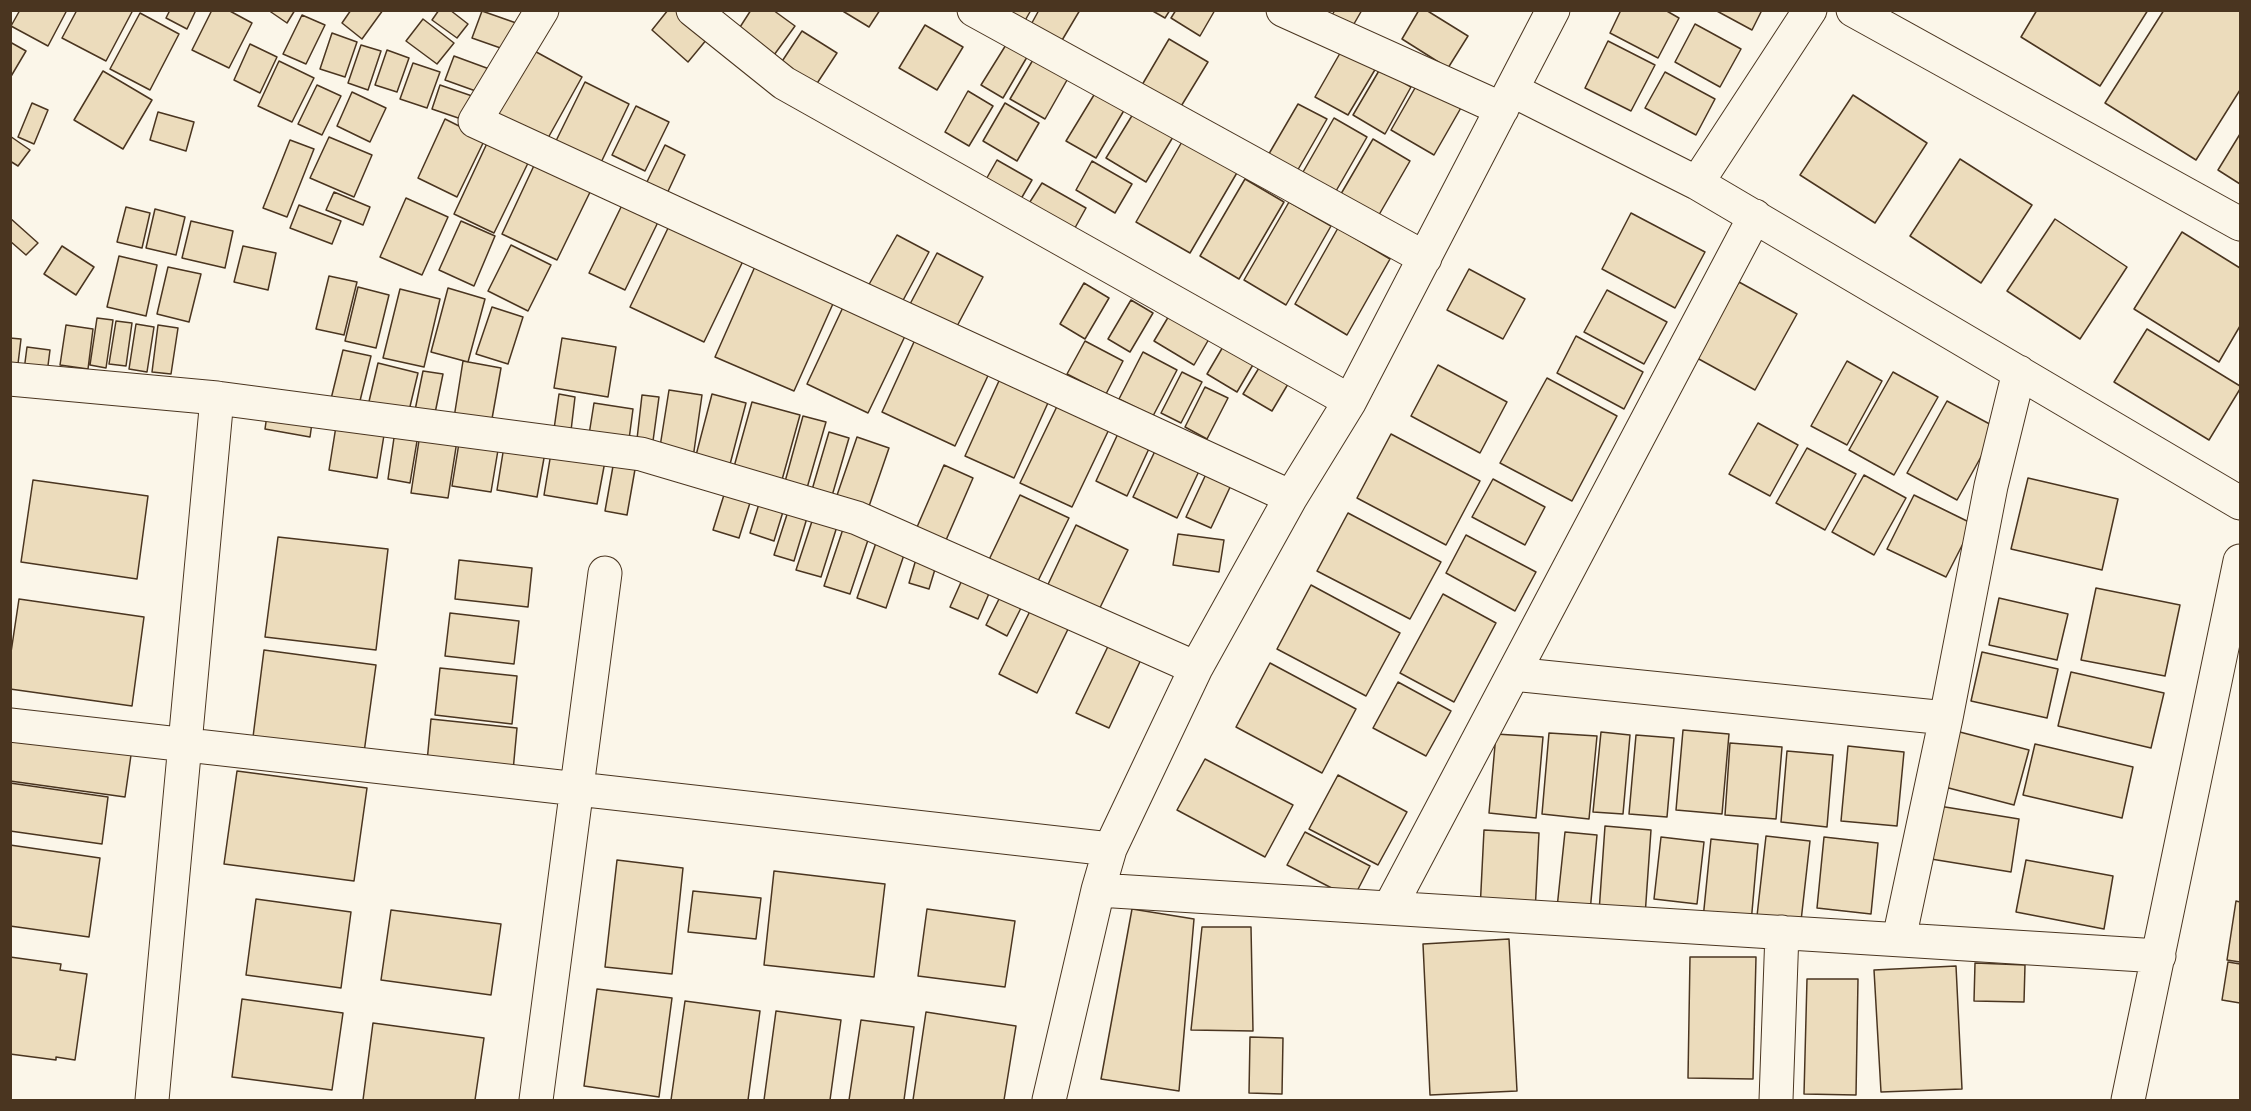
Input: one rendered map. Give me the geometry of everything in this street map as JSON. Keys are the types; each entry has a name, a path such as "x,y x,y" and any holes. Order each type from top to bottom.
{"street":[{"path":"542,10 475,121 1291,498"},
{"path":"693,10 784,83 1350,401"},
{"path":"974,10 1425,258"},
{"path":"1283,10 1507,100 1697,183 2241,503"},
{"path":"1048,1101 1098,890 1110,849 1196,668 1291,498 1350,401 1553,10"},
{"path":"1697,183 1810,10"},
{"path":"1853,10 2241,224"},
{"path":"1390,907 1755,216"},
{"path":"1899,939 1946,718 1990,486 2019,372"},
{"path":"10,379 217,398 640,454 857,518 1196,668"},
{"path":"152,1101 217,398"},
{"path":"2128,1101 2241,561"},
{"path":"536,1101 605,573"},
{"path":"1513,674 1946,718"},
{"path":"10,725 1110,849"},
{"path":"1098,890 2158,956"},
{"path":"1776,1101 1782,932"}],"building":[{"path":"20,10 67,10 48,46 11,26"},
{"path":"77,10 133,10 106,61 62,38"},
{"path":"170,10 196,10 187,29 166,18"},
{"path":"212,10 228,10 252,23 229,68 192,50"},
{"path":"268,10 295,10 287,23"},
{"path":"351,10 383,10 362,39 342,23"},
{"path":"439,10 450,10 468,24 457,38 432,20"},
{"path":"668,10 686,10 712,33 688,62 652,30"},
{"path":"751,10 773,10 795,26 769,62 733,38"},
{"path":"841,10 880,10 869,27"},
{"path":"979,10 1031,10 1018,33"},
{"path":"1039,10 1080,10 1058,47 1028,30"},
{"path":"1151,10 1170,10 1165,18"},
{"path":"1176,10 1215,10 1200,36 1171,18"},
{"path":"1335,10 1362,10 1347,36 1327,24"},
{"path":"1419,10 1426,10 1468,36 1448,68 1402,39"},
{"path":"1621,10 1665,10 1679,18 1658,58 1610,33"},
{"path":"1715,10 1762,10 1752,30"},
{"path":"2037,10 2148,10 2100,86 2021,37"},
{"path":"2164,10 2240,10 2240,90 2196,160 2105,103"},
{"path":"482,11 519,24 509,51 472,38"},
{"path":"140,13 179,34 150,90 110,69"},
{"path":"302,15 325,25 306,64 283,54"},
{"path":"423,19 454,43 437,64 406,41"},
{"path":"1695,24 1741,49 1720,87 1675,62"},
{"path":"925,25 963,47 937,90 899,68"},
{"path":"802,31 837,53 812,91 777,69"},
{"path":"332,33 357,42 345,77 320,69"},
{"path":"1169,39 1208,62 1180,108 1142,85"},
{"path":"1009,40 1030,52 1003,98 981,85"},
{"path":"1608,41 1655,65 1631,111 1585,88"},
{"path":"10,42 26,51 10,78"},
{"path":"250,44 277,57 260,93 234,80"},
{"path":"361,45 381,51 368,90 348,83"},
{"path":"529,48 582,77 543,147 490,118"},
{"path":"1343,48 1376,68 1348,115 1315,97"},
{"path":"387,50 409,58 397,92 375,85"},
{"path":"1037,53 1071,73 1045,119 1010,99"},
{"path":"454,56 492,70 484,94 445,80"},
{"path":"279,61 314,78 292,122 258,106"},
{"path":"413,63 440,72 427,108 400,99"},
{"path":"1380,69 1411,87 1385,134 1353,115"},
{"path":"103,71 152,100 123,149 74,120"},
{"path":"1665,72 1715,99 1696,135 1645,108"},
{"path":"1419,81 1462,106 1434,155 1391,130"},
{"path":"585,82 629,104 596,173 551,151"},
{"path":"317,85 341,96 322,135 298,124"},
{"path":"440,85 475,97 467,121 432,109"},
{"path":"1097,90 1126,107 1096,158 1066,141"},
{"path":"968,91 993,106 969,146 945,132"},
{"path":"352,92 386,108 370,142 337,126"},
{"path":"1853,95 1927,143 1875,223 1800,175"},
{"path":"32,103 48,110 34,144 18,137"},
{"path":"1005,103 1039,123 1017,161 983,141"},
{"path":"1298,104 1327,119 1292,180 1263,164"},
{"path":"636,106 669,122 645,171 612,155"},
{"path":"158,112 194,122 186,151 150,140"},
{"path":"1133,114 1173,137 1146,182 1106,158"},
{"path":"1334,118 1367,137 1332,198 1299,179"},
{"path":"445,119 485,139 457,197 418,178"},
{"path":"2240,134 2240,184 2218,170"},
{"path":"10,136 30,150 18,166 10,161"},
{"path":"329,137 372,155 354,197 310,178"},
{"path":"489,139 530,159 494,233 454,214"},
{"path":"1373,139 1410,161 1376,220 1338,199"},
{"path":"290,140 314,149 287,217 263,208"},
{"path":"1183,140 1238,171 1190,253 1136,222"},
{"path":"665,145 685,155 664,200 643,190"},
{"path":"538,157 594,184 557,260 502,234"},
{"path":"1960,159 2032,205 1981,283 1910,236"},
{"path":"997,160 1032,180 1018,204 984,183"},
{"path":"1092,161 1132,184 1115,213 1076,190"},
{"path":"1245,179 1284,202 1239,279 1200,256"},
{"path":"1042,183 1086,208 1071,235 1026,208"},
{"path":"334,192 370,207 363,225 326,210"},
{"path":"406,198 448,217 422,275 380,257"},
{"path":"624,201 660,218 625,290 589,273"},
{"path":"1289,202 1331,226 1286,305 1244,280"},
{"path":"299,205 341,221 332,244 290,228"},
{"path":"126,207 150,213 142,248 117,242"},
{"path":"155,209 185,217 176,255 146,248"},
{"path":"1631,213 1705,252 1675,308 1602,269"},
{"path":"10,218 38,243 26,255 10,241"},
{"path":"2055,219 2127,267 2080,339 2007,291"},
{"path":"191,221 233,231 225,268 182,258"},
{"path":"461,221 495,236 474,286 439,270"},
{"path":"670,224 744,259 704,342 630,307"},
{"path":"1338,228 1390,259 1347,335 1295,304"},
{"path":"2182,232 2240,268 2240,326 2219,362 2134,309"},
{"path":"897,235 929,252 900,306 867,288"},
{"path":"511,245 551,265 528,311 488,291"},
{"path":"62,246 94,267 76,295 44,274"},
{"path":"243,246 276,253 268,290 234,282"},
{"path":"937,253 983,277 955,330 909,306"},
{"path":"119,256 157,265 146,316 107,307"},
{"path":"757,262 836,297 794,391 715,357"},
{"path":"168,267 201,274 189,322 157,314"},
{"path":"1469,269 1525,299 1503,339 1447,310"},
{"path":"329,276 357,282 344,335 316,329"},
{"path":"1739,282 1797,314 1755,390 1697,358"},
{"path":"1084,283 1109,298 1085,339 1060,324"},
{"path":"358,287 389,295 376,348 345,341"},
{"path":"448,288 485,299 468,362 431,352"},
{"path":"400,289 440,299 424,367 383,358"},
{"path":"1607,290 1667,322 1644,364 1584,332"},
{"path":"1131,300 1153,313 1130,352 1108,339"},
{"path":"845,303 907,332 868,413 807,384"},
{"path":"492,307 523,317 508,364 476,354"},
{"path":"1173,309 1213,332 1194,365 1154,341"},
{"path":"97,318 113,320 106,368 90,365"},
{"path":"116,321 132,323 126,366 109,364"},
{"path":"136,324 154,327 147,372 129,369"},
{"path":"66,325 93,329 88,369 60,365"},
{"path":"158,325 178,328 171,374 152,372"},
{"path":"2147,329 2240,386 2209,440 2114,382"},
{"path":"919,331 993,365 955,446 882,412"},
{"path":"1576,336 1643,372 1624,409 1557,373"},
{"path":"10,338 21,339 17,372 10,371"},
{"path":"562,338 616,347 608,397 554,388"},
{"path":"1085,341 1123,361 1106,394 1067,374"},
{"path":"1224,345 1254,363 1237,392 1207,374"},
{"path":"27,347 50,350 46,381 23,378"},
{"path":"343,350 371,356 358,409 330,403"},
{"path":"1143,352 1177,370 1153,416 1119,399"},
{"path":"463,361 501,368 490,430 453,424"},
{"path":"1847,361 1882,381 1847,445 1811,426"},
{"path":"378,363 418,373 407,419 367,410"},
{"path":"1262,363 1291,379 1272,411 1243,394"},
{"path":"1438,365 1507,402 1480,453 1411,416"},
{"path":"423,371 443,374 433,423 413,420"},
{"path":"1003,372 1052,394 1014,478 965,456"},
{"path":"1182,372 1202,382 1181,423 1161,413"},
{"path":"1893,372 1938,397 1894,475 1849,450"},
{"path":"1547,378 1617,416 1572,501 1500,463"},
{"path":"1205,387 1228,398 1207,439 1185,427"},
{"path":"669,390 702,395 693,458 659,453"},
{"path":"559,394 575,397 570,439 553,436"},
{"path":"712,394 746,403 728,472 694,463"},
{"path":"642,395 659,397 653,441 637,439"},
{"path":"1062,396 1113,421 1072,507 1020,483"},
{"path":"1947,401 1997,428 1957,500 1907,473"},
{"path":"752,402 800,415 780,487 732,474"},
{"path":"594,403 633,409 628,447 588,441"},
{"path":"268,408 313,416 310,437 265,429"},
{"path":"803,416 826,422 805,495 783,489"},
{"path":"337,420 385,429 377,478 329,470"},
{"path":"1758,423 1798,445 1770,496 1729,474"},
{"path":"1122,425 1153,440 1127,496 1096,481"},
{"path":"395,431 418,435 410,483 388,479"},
{"path":"829,432 849,438 829,506 809,500"},
{"path":"420,434 457,441 448,498 411,493"},
{"path":"1391,434 1480,481 1446,545 1357,498"},
{"path":"460,437 499,444 491,492 452,486"},
{"path":"857,437 889,448 865,518 833,507"},
{"path":"505,440 546,447 537,497 497,490"},
{"path":"552,447 606,456 597,504 544,495"},
{"path":"1807,448 1856,474 1825,530 1776,503"},
{"path":"1156,449 1200,469 1177,518 1133,497"},
{"path":"615,455 637,458 627,515 605,511"},
{"path":"944,465 973,478 943,547 914,534"},
{"path":"1207,472 1232,483 1211,528 1186,517"},
{"path":"1864,475 1906,498 1874,555 1832,532"},
{"path":"2028,478 2118,499 2102,570 2011,549"},
{"path":"1493,479 1545,507 1525,545 1472,517"},
{"path":"33,480 148,496 137,579 21,562"},
{"path":"728,482 754,490 739,538 713,530"},
{"path":"762,494 786,502 774,541 750,533"},
{"path":"1020,495 1069,518 1033,591 985,568"},
{"path":"1914,495 1973,524 1946,577 1887,549"},
{"path":"791,502 810,508 794,561 774,555"},
{"path":"816,509 840,517 821,577 796,570"},
{"path":"1348,513 1441,562 1410,619 1317,571"},
{"path":"1076,525 1128,550 1094,620 1043,595"},
{"path":"844,526 870,534 850,594 824,586"},
{"path":"879,534 908,543 886,608 857,598"},
{"path":"1178,534 1224,540 1219,572 1173,565"},
{"path":"1466,535 1536,572 1515,611 1446,573"},
{"path":"278,537 388,549 376,650 265,637"},
{"path":"919,549 939,556 929,589 909,583"},
{"path":"459,560 532,568 528,607 455,599"},
{"path":"966,571 994,582 978,619 950,607"},
{"path":"1311,585 1400,633 1366,696 1277,649"},
{"path":"2096,588 2180,605 2165,676 2081,660"},
{"path":"1004,589 1025,600 1007,636 986,625"},
{"path":"1443,594 1496,623 1454,702 1400,673"},
{"path":"1999,598 2068,614 2057,660 1989,645"},
{"path":"19,599 144,617 132,706 10,689 10,659"},
{"path":"1033,605 1071,623 1037,693 999,674"},
{"path":"450,613 519,621 514,664 445,656"},
{"path":"1112,638 1144,653 1109,728 1076,713"},
{"path":"264,650 376,665 363,760 252,745"},
{"path":"1982,652 2058,669 2047,718 1971,701"},
{"path":"1270,663 1356,709 1322,773 1236,727"},
{"path":"440,668 517,676 512,724 435,715"},
{"path":"2071,672 2164,693 2151,748 2058,726"},
{"path":"1398,682 1451,711 1426,756 1373,728"},
{"path":"431,719 517,728 513,771 427,762"},
{"path":"1683,730 1729,734 1722,814 1676,810"},
{"path":"10,731 132,748 125,797 10,781"},
{"path":"1956,731 2029,750 2014,805 1941,786"},
{"path":"1601,732 1630,735 1623,814 1593,812"},
{"path":"1549,733 1597,736 1589,819 1542,814"},
{"path":"1496,734 1543,737 1536,818 1489,813"},
{"path":"1636,735 1674,738 1667,817 1629,814"},
{"path":"1730,743 1782,747 1776,819 1725,815"},
{"path":"2035,744 2133,767 2122,818 2023,795"},
{"path":"1848,746 1904,752 1897,826 1841,821"},
{"path":"1787,751 1833,755 1827,827 1781,822"},
{"path":"1205,759 1293,805 1265,857 1177,810"},
{"path":"237,771 367,788 354,881 224,864"},
{"path":"1338,775 1407,812 1378,865 1309,829"},
{"path":"10,783 108,797 102,844 10,831"},
{"path":"1939,806 2019,819 2011,872 1931,859"},
{"path":"1605,826 1651,830 1645,916 1599,912"},
{"path":"1484,830 1539,833 1535,913 1480,910"},
{"path":"1305,832 1370,866 1353,899 1287,865"},
{"path":"1565,832 1597,835 1590,912 1557,908"},
{"path":"1766,836 1810,841 1801,921 1757,916"},
{"path":"1661,837 1704,842 1697,904 1654,899"},
{"path":"1824,837 1878,843 1871,914 1817,908"},
{"path":"1711,839 1758,844 1751,923 1703,919"},
{"path":"10,845 100,858 89,937 10,926"},
{"path":"617,860 683,868 672,974 605,967"},
{"path":"2026,860 2113,876 2104,929 2016,912"},
{"path":"774,871 885,884 874,977 764,965"},
{"path":"693,891 761,898 756,939 688,932"},
{"path":"256,899 351,912 341,988 246,975"},
{"path":"2236,901 2240,902 2240,962 2227,960"},
{"path":"927,909 1015,921 1005,987 918,976"},
{"path":"1132,909 1194,919 1179,1091 1101,1079"},
{"path":"391,910 501,924 491,995 381,980"},
{"path":"1202,927 1251,927 1253,1031 1191,1030"},
{"path":"1509,939 1517,1091 1430,1095 1423,944"},
{"path":"10,957 61,964 60,970 87,974 75,1060 10,1054"},
{"path":"1690,957 1756,957 1753,1079 1688,1078"},
{"path":"2228,962 2240,964 2240,1003 2222,1000"},
{"path":"1975,963 2025,965 2024,1002 1974,1001"},
{"path":"1956,966 1962,1089 1881,1092 1874,970"},
{"path":"1807,979 1858,979 1856,1095 1804,1094"},
{"path":"597,989 672,998 659,1097 584,1086"},
{"path":"242,999 343,1013 332,1090 232,1077"},
{"path":"685,1001 760,1011 748,1100 671,1100"},
{"path":"776,1011 841,1020 830,1100 764,1100"},
{"path":"926,1012 1016,1026 1004,1100 913,1100"},
{"path":"861,1020 914,1027 904,1100 849,1100"},
{"path":"373,1023 484,1038 475,1100 363,1100"},
{"path":"1250,1037 1283,1038 1282,1094 1249,1093"}]}
